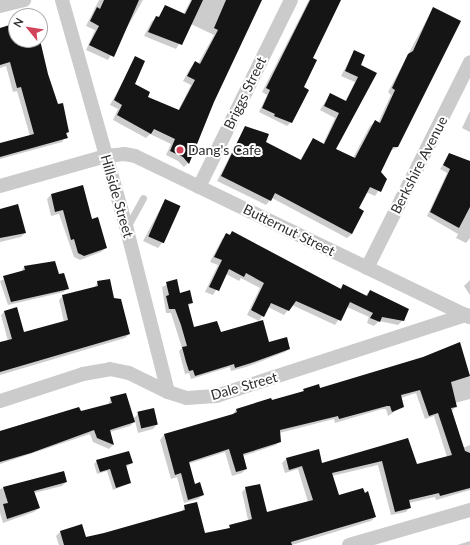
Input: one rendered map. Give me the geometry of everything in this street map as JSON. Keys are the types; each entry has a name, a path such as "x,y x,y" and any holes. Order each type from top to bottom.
{"street":[{"path":"0,6 24,0"},
{"name":"Briggs Street","path":"199,187 291,0"},
{"name":"Hillside Street","path":"65,2 106,156 127,228 168,392"},
{"name":"Berkshire Avenue","path":"367,268 470,62"},
{"name":"Butternut Street","path":"0,186 106,156 124,154 135,156 468,316"},
{"name":"Dale Street","path":"0,401 83,374 110,369 128,373 168,392 186,398 216,396 468,316"},
{"path":"349,545 470,510"}],"lane":[{"path":"127,228 144,198"}],"building":[{"path":"104,0 139,0 114,57 89,45 99,26 90,21 97,7 100,9"},
{"path":"192,0 203,0 182,45 148,32 156,16 159,17 165,5 185,14"},
{"path":"226,0 262,0 214,102 189,164 183,157 170,151 175,139 154,129 151,134 117,115 122,105 114,100 135,56 145,61 135,84 150,92 148,97 179,110 195,80 187,76 195,61 200,64 218,30 214,28"},
{"path":"310,0 341,0 313,58 317,60 304,87 309,90 292,123 274,116 275,114 262,108 270,90 266,88"},
{"path":"433,7 461,21 398,147 393,147 381,172 387,179 381,192 370,187 359,208 364,211 352,234 275,193 271,201 221,176 245,126 269,134 266,142 301,160 313,138 324,144 339,113 324,106 330,93 346,101 358,77 345,71 354,50 365,55 361,65 377,73 336,149 355,158 375,120 380,123 395,90 392,88 408,54 413,51"},
{"path":"8,26 8,48 42,48 48,74 58,104 63,103 69,132 66,133 68,138 0,157 0,143 34,134 21,87 17,88 10,62 0,65 0,28"},
{"path":"449,153 470,161 470,207 459,228 430,212 450,169 443,165"},
{"path":"83,185 92,219 98,217 107,248 84,256 78,253 74,239 71,240 63,210 55,212 51,194"},
{"path":"165,199 181,206 164,243 148,236"},
{"path":"18,204 26,233 0,238 0,209"},
{"path":"232,231 341,289 343,284 367,296 370,290 409,309 404,321 382,317 380,322 370,318 373,313 350,302 341,321 296,301 289,311 271,303 264,317 251,310 264,283 246,273 244,277 229,269 219,291 209,287 222,260 214,257 226,233 230,235"},
{"path":"55,261 59,274 64,273 69,289 11,302 3,276 25,270 24,266"},
{"path":"110,279 114,298 121,299 130,334 0,372 0,342 12,339 4,311 17,307 24,332 68,320 62,295 98,286 97,281"},
{"path":"177,279 180,293 190,290 193,303 188,304 194,327 217,321 221,332 263,320 269,342 287,337 290,349 235,368 234,364 195,376 193,370 189,371 186,362 182,347 187,346 181,325 175,309 169,309 166,296 169,295 166,282"},
{"path":"460,342 470,376 451,382 457,407 451,408 465,451 470,453 470,488 440,496 439,493 409,500 411,508 395,512 382,461 332,473 339,495 363,488 365,493 368,491 376,517 291,542 292,545 64,545 60,531 82,524 86,537 185,510 184,505 197,502 205,533 230,528 229,525 252,519 245,487 260,484 267,512 313,500 302,466 289,470 286,458 319,449 322,463 408,438 417,464 452,455 438,413 429,416 420,390 401,395 404,407 392,412 390,406 387,406 339,419 338,416 280,430 281,442 243,454 247,469 236,472 229,449 189,462 195,484 200,482 204,495 188,500 181,473 175,475 164,434 233,414 237,412 236,409 271,398 272,400 304,391 303,389 319,384 320,388 423,357"},
{"path":"126,393 135,422 110,430 114,445 97,438 94,430 31,453 0,462 0,431 79,407 81,411 112,403 110,397"},
{"path":"154,408 158,425 141,428 137,412"},
{"path":"129,451 133,463 126,465 131,483 116,488 110,469 100,472 96,460"},
{"path":"64,471 67,482 34,491 40,508 7,519 3,504 8,503 3,487"}],"place":[{"name":"Dang's Cafe","path":"180,150"}]}
